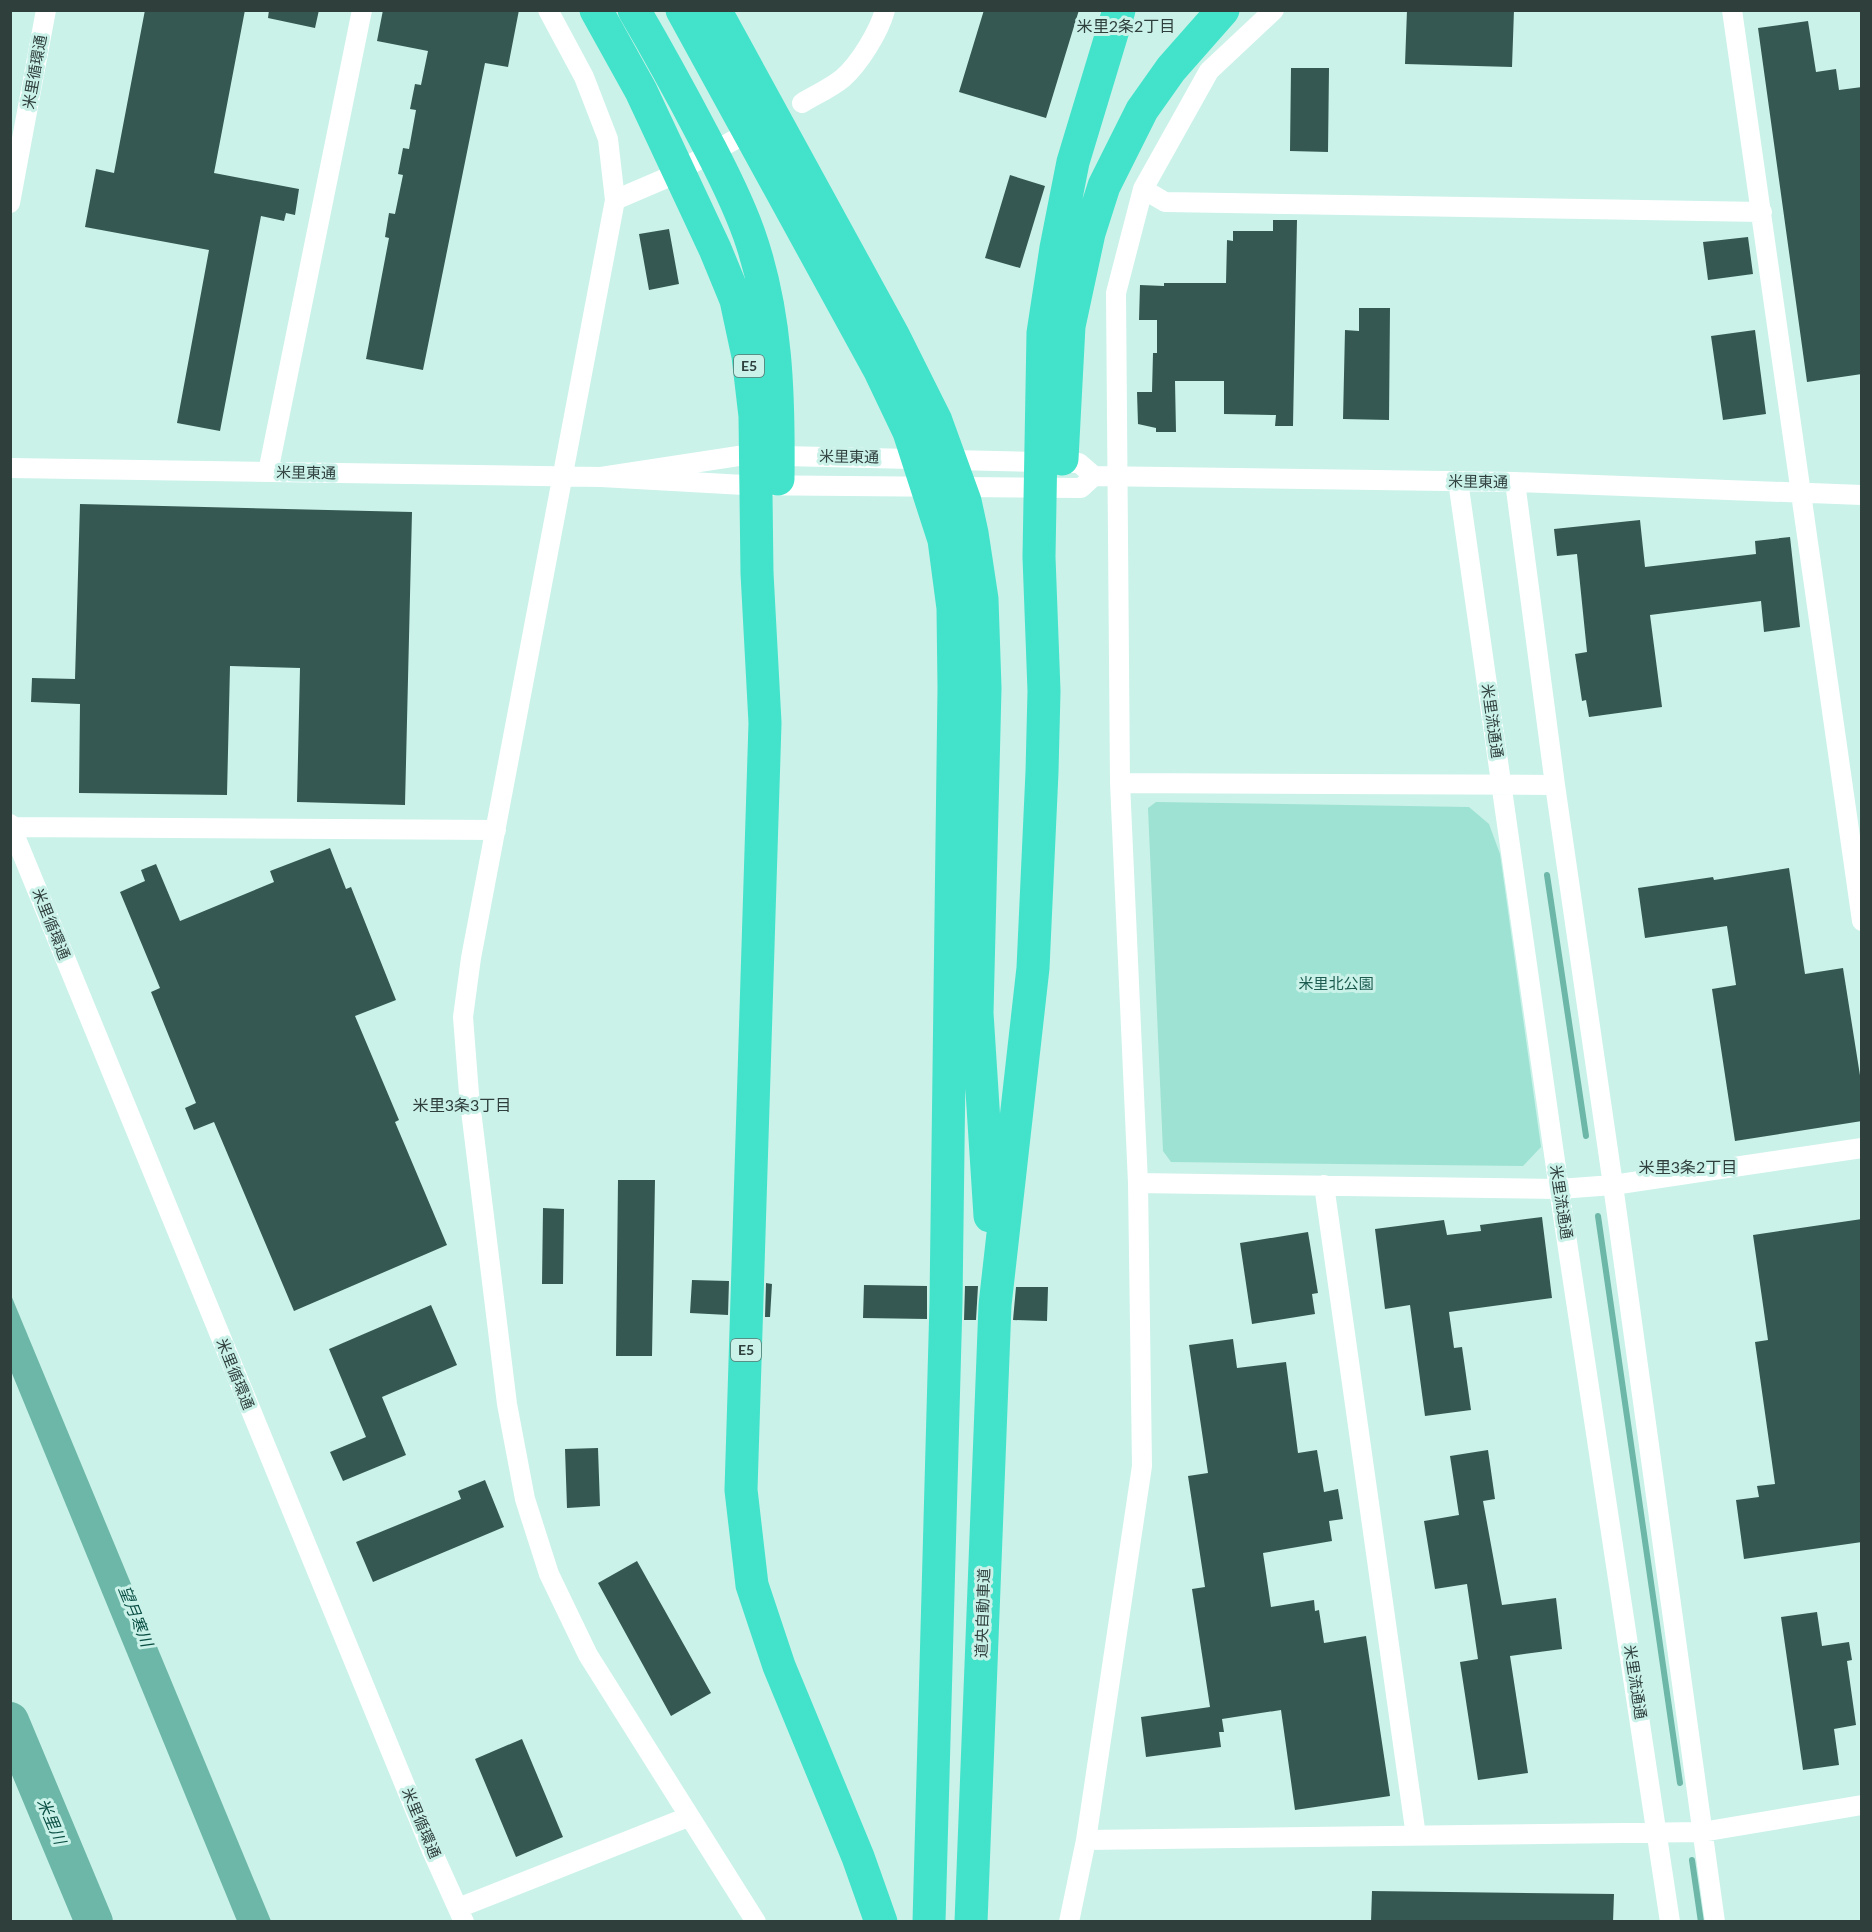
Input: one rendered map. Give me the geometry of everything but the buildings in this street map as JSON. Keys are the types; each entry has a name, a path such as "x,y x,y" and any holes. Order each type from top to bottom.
{"highway":[{"name":"E5","path":"596,10 640,91 715,249 736,300 748,356 755,416 757,573 765,738 741,1490 752,1585 779,1666 858,1857 881,1922"},
{"path":"634,10 665,63 727,181 750,234 765,290 775,349 779,423 777,573 765,738"},
{"path":"682,10 879,369 922,426"},
{"path":"715,10 893,335 958,536 982,599 985,688 977,1013 995,1305"},
{"path":"995,1305 1033,968 1044,691 1040,557 1043,333 1072,162 1119,10"},
{"path":"1044,691 1057,566 1069,326 1089,233 1104,186 1142,110 1171,69 1223,10"},
{"path":"929,1922 946,1302 954,688 953,608 958,536"},
{"name":"道央自動車道","path":"971,1922 995,1305"}],"street":[{"name":"米里循環通","path":"10,203 46,10"},
{"path":"268,472 362,10"},
{"path":"548,10 584,77 608,139 615,200 471,958 463,1017 469,1094 507,1404 525,1499 549,1574 588,1656 756,1922"},
{"path":"802,103 843,78 862,55 882,21 885,10"},
{"path":"1069,1922 1086,1840 1142,1466 1138,1183 1120,783 1116,293 1143,189 1209,72 1274,10"},
{"path":"1732,10 1862,921"},
{"path":"615,200 664,179 736,139"},
{"path":"1143,189 1165,202 1762,212"},
{"name":"米里東通","path":"601,477 745,455 1079,463 1095,476 1515,482 1862,495"},
{"name":"米里東通","path":"10,468 601,477 744,485 1081,488 1095,476"},
{"name":"米里流通通","path":"1458,481 1559,1189 1670,1922"},
{"path":"1515,482 1555,785 1715,1922"},
{"path":"1120,783 1555,785"},
{"name":"米里循環通","path":"11,826 432,1851 461,1915"},
{"path":"11,826 496,830"},
{"path":"1138,1183 1559,1189 1613,1185 1862,1148"},
{"path":"1324,1185 1416,1836"},
{"path":"1086,1840 1658,1834 1702,1832 1862,1805"},
{"path":"461,1915 688,1817"}],"green space":[{"name":"米里北公園","path":"1156,802 1469,807 1489,824 1500,854 1541,1147 1523,1166 1171,1162 1163,1151 1148,808"}],"water":[{"name":"望月寒川","path":"11,1295 271,1921 237,1921 11,1371"}],"waterway":[{"path":"1547,875 1586,1136"},
{"path":"1598,1216 1680,1783"},
{"name":"米里川","path":"10,1721 94,1922"},
{"path":"1692,1860 1701,1922"}],"district":[{"name":"米里2条2丁目","path":"1126,26"},
{"name":"米里3条3丁目","path":"462,1105"},
{"name":"米里3条2丁目","path":"1688,1167"}]}
